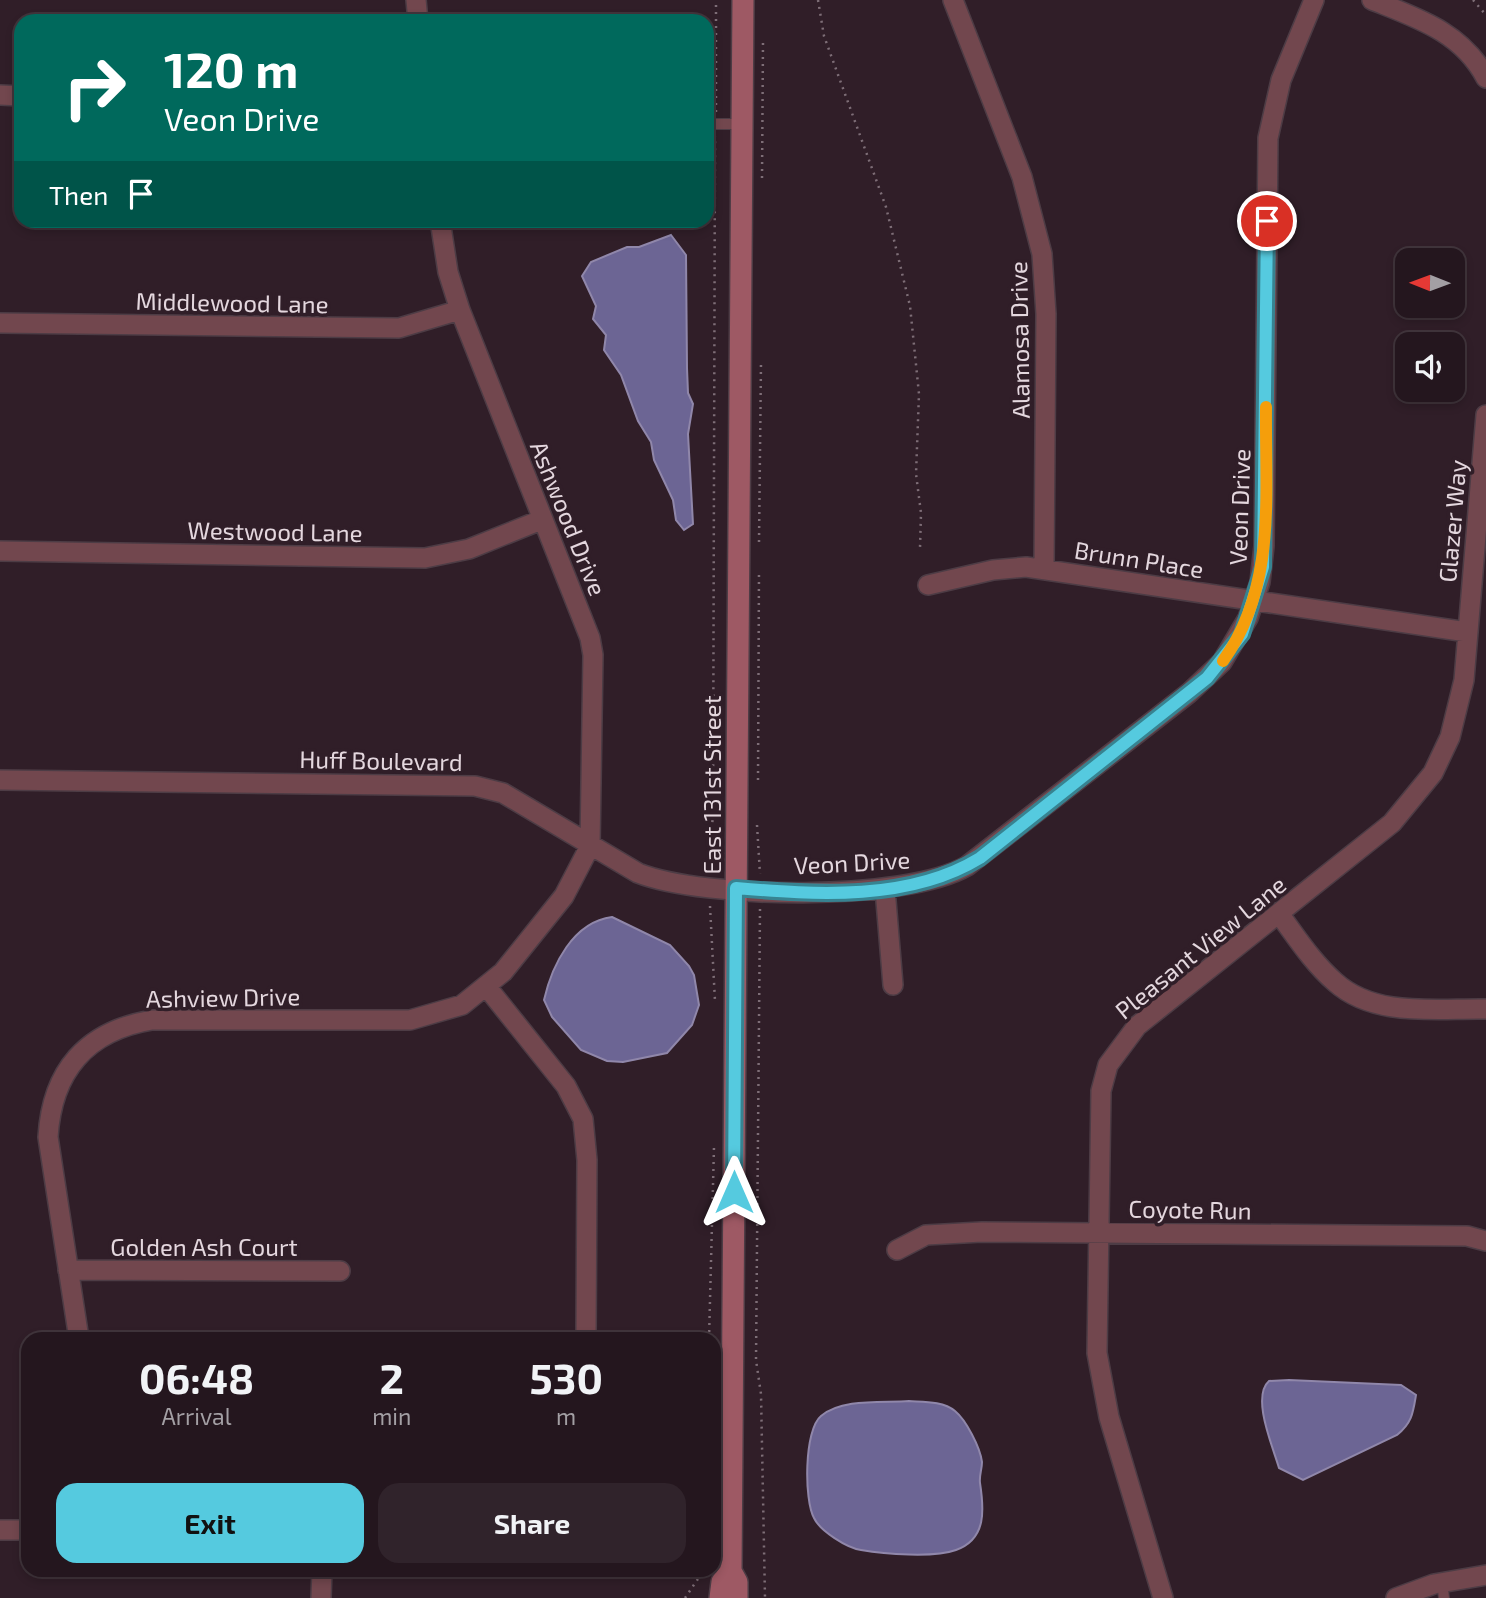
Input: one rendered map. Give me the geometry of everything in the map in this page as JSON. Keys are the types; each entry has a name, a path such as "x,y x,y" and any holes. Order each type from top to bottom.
{"street":[{"name":"East 131st Street","path":"737,1598 737,1582 731,1571 743,0"},
{"name":"Alamosa Drive","path":"953,0 1022,177 1042,254 1046,314 1044,569"},
{"name":"Veon Drive","path":"736,888 885,889 941,878 980,858 1207,678 1242,634 1263,567 1268,138 1281,80 1314,0"},
{"path":"1372,0 1438,27 1469,53 1486,78"},
{"name":"Ashwood Drive","path":"441,228 448,272 460,310 541,520 581,609 593,655 590,846"},
{"name":"Middlewood Lane","path":"0,323 399,328 460,310"},
{"name":"Glazer Way","path":"1467,632 1486,415"},
{"name":"Westwood Lane","path":"0,551 425,558 468,550 541,520"},
{"name":"Brunn Place","path":"928,585 993,570 1044,569 1467,632"},
{"name":"Pleasant View Lane","path":"1163,1598 1099,1374 1098,1117 1108,1065 1137,1026 1280,915 1392,823 1433,773 1450,737 1461,699 1467,632"},
{"name":"Huff Boulevard","path":"0,780 475,786 503,793 590,846 638,873 661,882 736,888"},
{"name":"Ashview Drive","path":"78,1332 49,1154 49,1118 60,1081 85,1049 114,1030 152,1020 410,1020 462,1005 523,951 564,896 590,846"},
{"path":"885,889 893,985"},
{"path":"1280,915 1336,983 1370,1003 1399,1007 1486,1009"},
{"path":"486,986 566,1086 583,1119 587,1160 586,1332"},
{"name":"Coyote Run","path":"897,1250 926,1235 940,1233 1467,1236 1486,1241"},
{"name":"Golden Ash Court","path":"68,1270 340,1271"},
{"path":"0,1530 21,1530"},
{"name":"East 131st Street","path":"720,1598 722,1582 731,1571"},
{"path":"1396,1598 1443,1590 1486,1575"},
{"path":"321,1577 321,1598"}],"lane":[{"path":"714,124 742,124"}],"path":[{"path":"714,50 716,0"},
{"path":"818,0 824,36 886,206 910,306 919,394 916,474 921,513 920,548"},
{"path":"1473,0 1486,15"},
{"path":"762,178 763,32"},
{"path":"711,228 713,815 708,863 715,1010"},
{"path":"759,552 761,360"},
{"path":"757,783 759,564"},
{"path":"757,822 760,890 756,1360 761,1394 765,1598"},
{"path":"709,1332 714,1138"},
{"path":"685,1598 699,1577"}],"shaded area":[{"path":"671,235 686,255 688,393 693,404 688,434 693,524 684,530 676,520 673,500 654,460 651,442 638,421 621,375 604,350 606,335 593,319 596,306 582,276 591,262 627,247 639,247"},
{"path":"612,917 670,945 694,975 699,1005 692,1025 667,1053 623,1062 607,1061 581,1050 552,1017 544,1000 559,960 575,936 586,927"},
{"path":"1269,1381 1401,1385 1416,1395 1414,1407 1406,1426 1397,1435 1303,1480 1279,1468 1263,1410 1264,1388"},
{"path":"909,1401 945,1405 959,1415 972,1434 982,1462 982,1513 978,1531 966,1545 935,1554 882,1553 855,1549 822,1528 811,1509 807,1466 815,1424 821,1416 840,1406 863,1402"}],"slow traffic":[{"path":"1223,661 1242,634 1263,567 1266,407"}],"route":[{"path":"734,1192 736,888 850,891 885,889 924,883 955,873 980,858 1189,693 1222,662 1242,634 1263,567 1267,221"}]}
